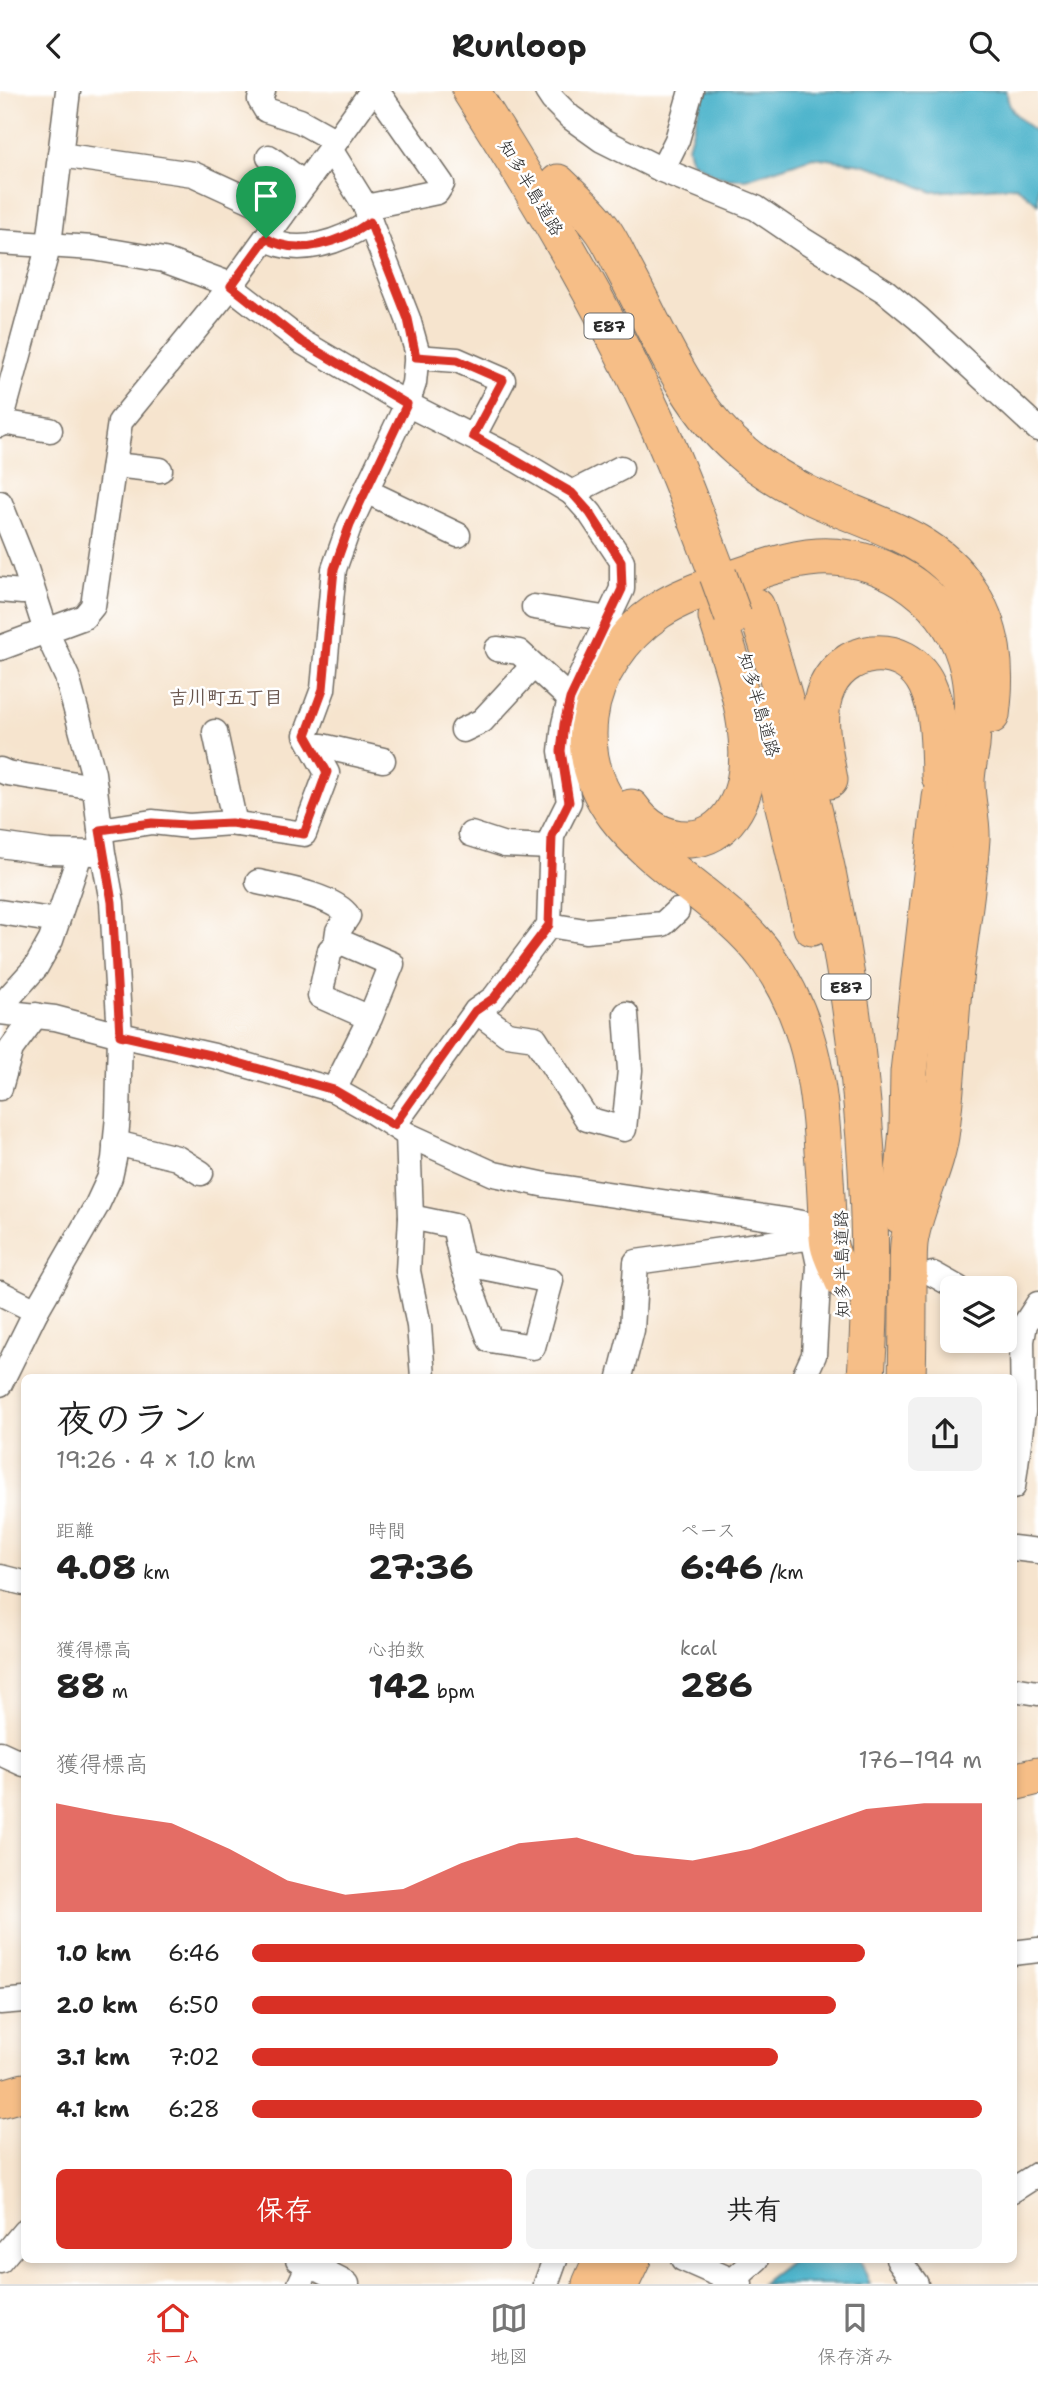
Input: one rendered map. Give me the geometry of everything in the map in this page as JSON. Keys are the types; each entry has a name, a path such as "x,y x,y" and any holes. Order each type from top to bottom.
{"highway":[{"name":"知多半島道路","path":"471,91 539,197 652,411 735,613 764,717 808,906 817,957 835,1089 843,1280 841,1374"},
{"name":"知多半島道路","path":"499,91 586,228 648,347 710,482 721,574"},
{"path":"558,183 600,225 678,372 700,406 738,450 775,476 806,493 923,545 949,565 967,586 980,608 989,633 994,660 984,803 972,834"},
{"path":"843,1280 829,1245 818,1087 795,1007 764,954 744,930 642,847 614,812 596,776 589,739 589,719 600,681 612,656 630,634 660,610 697,592 751,572 814,557 847,558 891,571 915,586 938,607 957,635 970,674 971,745 966,784 972,834 954,982 940,1136 909,1239 907,1374"},
{"path":"735,613 729,653 747,743 743,794 727,820 712,834 695,839 680,839 661,834 646,825 633,812 613,776 605,727 610,700 635,652 674,620 755,587 812,575 851,576 900,595 928,620 950,666 956,705 955,729 941,798 909,1072 908,1129 897,1245 893,1374"},
{"name":"知多半島道路","path":"735,613 778,674 804,767 842,955 863,1121 868,1215 866,1374"},
{"path":"868,1215 877,1148 865,995 858,936 820,734 824,695 833,676 847,662 874,653 902,660 918,672 931,695 938,727 941,798"},
{"path":"1017,1781 1038,1776"},
{"path":"1017,1802 1038,1798"},
{"path":"0,2073 21,2067"},
{"path":"0,2099 21,2093"},
{"path":"591,2284 600,2263"},
{"path":"620,2284 630,2263"}],"street":[{"path":"50,430 0,423 50,244 68,91"},
{"path":"0,845 94,846 152,823 231,823 304,834 327,772 306,735 323,689 334,569 350,524 407,404 414,383 416,357 408,319 368,214 333,145 300,121 266,110 260,100 263,91"},
{"path":"0,648 84,617 93,606 120,422 231,286 333,145 375,91 442,184 438,193 368,214 345,238 296,247 280,245 266,238"},
{"path":"547,91 570,117 601,140 662,170 756,208 885,291 918,317 1038,429"},
{"path":"662,170 677,140 691,91"},
{"path":"60,155 193,174 282,215"},
{"path":"269,156 305,184"},
{"path":"0,242 50,244 164,260 231,286 302,342 407,404 473,436 572,493 590,513 621,561 622,589 570,699 564,724 561,751 569,802 552,836 549,925 494,998 475,1011 401,1130 411,1217 408,1271 419,1326 423,1374"},
{"path":"416,357 457,360 503,380 473,436"},
{"path":"572,493 621,468"},
{"path":"113,469 151,474"},
{"path":"366,491 458,535"},
{"path":"0,503 46,631 67,677 93,773 94,846 112,902 120,1035 118,1116 110,1177 97,1205 36,1311 0,1384"},
{"path":"0,590 22,592 32,589"},
{"path":"534,607 609,619"},
{"path":"497,649 519,652 570,699"},
{"path":"463,730 482,721 533,666"},
{"path":"215,732 231,823"},
{"path":"313,747 322,746 383,760"},
{"path":"0,770 95,787"},
{"path":"218,785 231,823"},
{"path":"471,834 505,845 551,848"},
{"path":"0,1010 36,967 94,846"},
{"path":"258,881 312,894 345,911 348,916 338,931 336,945"},
{"path":"549,925 585,931 663,923 677,911"},
{"path":"0,912 57,921"},
{"path":"334,1090 370,1018 391,964 341,942 330,950 320,996 370,1018"},
{"path":"0,1010 55,1018 214,1056 334,1090 401,1130 495,1174 546,1185 811,1225 819,1265 814,1355 805,1374"},
{"path":"475,1011 507,1034 535,1038 587,1119 624,1129 630,1070 626,1014"},
{"path":"0,1089 11,1049 36,1015"},
{"path":"115,1145 177,1158 201,1173"},
{"path":"411,1217 454,1226 462,1263"},
{"path":"621,1374 632,1330 636,1262 813,1237"},
{"path":"933,1274 940,1278"},
{"path":"0,1293 36,1311"},
{"path":"1017,1476 1029,1443 1023,1412 1023,1341 1026,1318"},
{"path":"1017,1548 1038,1551"},
{"path":"0,1577 21,1582"},
{"path":"1017,1690 1038,1693"},
{"path":"0,1753 21,1763"},
{"path":"1017,1953 1038,1950"},
{"path":"0,2002 21,2000"},
{"path":"1017,2187 1038,2174"},
{"path":"0,2261 21,2236"},
{"path":"546,2284 554,2263"},
{"path":"692,2263 734,2282 753,2263"},
{"path":"901,2263 916,2284"},
{"path":"302,2269 347,2284"}],"water":[{"path":"704,91 1007,91 1009,105 1013,111 1038,134 1038,204 1016,186 932,192 862,164 813,157 746,179 715,175 691,160 688,147"},
{"path":"788,2263 862,2263 870,2284 761,2284"}],"district":[{"name":"吉川町五丁目","path":"226,697"}],"route":[{"path":"370,222 408,319 417,351 416,357 457,360 503,380 473,436 572,493 590,513 621,561 622,589 570,699 564,724 561,751 569,802 552,836 549,925 494,998 475,1011 394,1125 334,1090 214,1056 120,1035 112,902 100,830 152,823 231,823 304,834 327,772 306,735 323,689 334,569 350,524 407,404 302,342 231,286 266,238 280,245 296,247 345,238 370,222"}]}
